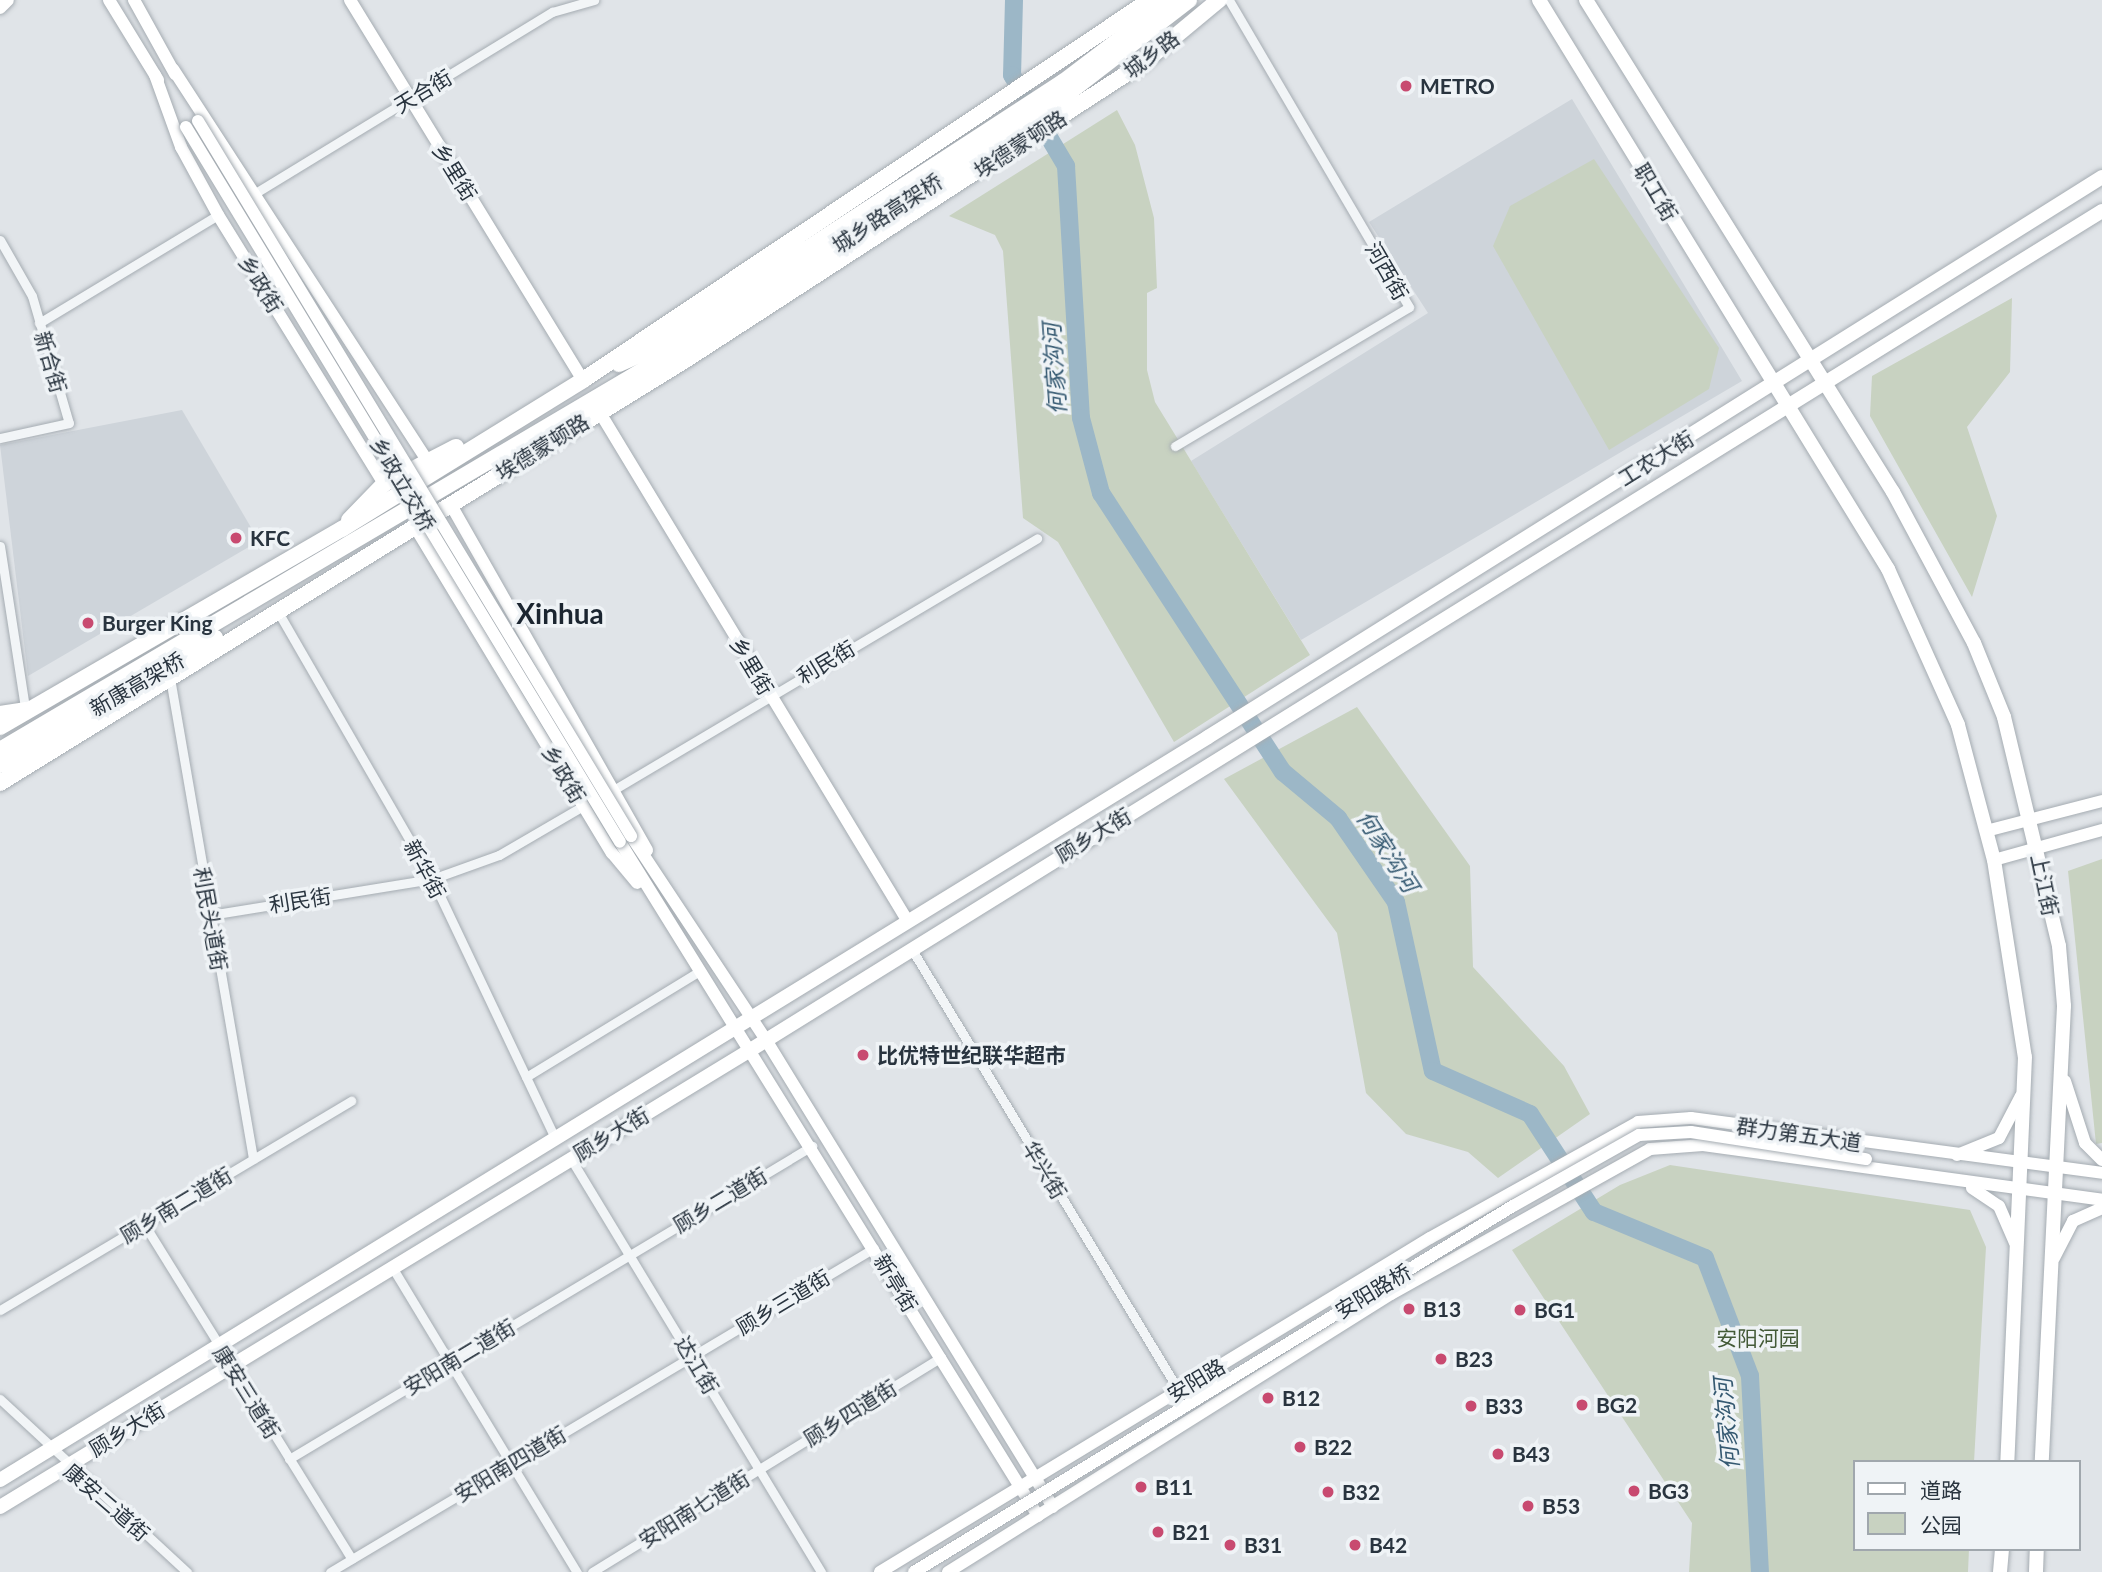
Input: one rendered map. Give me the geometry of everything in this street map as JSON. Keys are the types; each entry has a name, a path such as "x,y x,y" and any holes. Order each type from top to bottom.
{"highway":[{"name":"埃德蒙顿路","path":"0,727 25,708 342,529 484,437 583,380 1054,68 1150,0"},
{"name":"城乡路高架桥","path":"679,341 1063,82 1171,0"},
{"name":"城乡路高架桥","path":"679,341 1072,91 1189,0"},
{"name":"城乡路","path":"1079,105 1219,0"},
{"name":"埃德蒙顿路","path":"0,750 412,519 599,403 667,371 1079,105"},
{"name":"埃德蒙顿路","path":"583,380 679,341"},
{"name":"埃德蒙顿路","path":"412,519 450,505 599,403 679,341"},
{"path":"342,529 384,484 426,458 484,437"},
{"path":"0,783 170,678 412,519"},
{"name":"新康高架桥","path":"0,765 276,608"}],"main road":[{"path":"0,8 8,0"},
{"name":"乡政街","path":"109,0 186,127"},
{"path":"134,0 173,69 257,192 426,458"},
{"name":"乡里街","path":"350,0 583,380"},
{"name":"职工街","path":"1539,0 1773,385"},
{"name":"职工街","path":"1586,0 1807,363"},
{"name":"乡政立交桥","path":"173,69 198,121 626,839"},
{"name":"乡政街","path":"155,75 181,147 218,215 384,484"},
{"name":"乡政立交桥","path":"186,127 626,839"},
{"name":"工农大街","path":"1208,737 2102,177"},
{"name":"工农大街","path":"1220,758 1788,409 2102,211"},
{"name":"上江街","path":"1807,363 1893,492 1974,643 2004,717 2031,820 2059,946 2065,1080 2042,1460"},
{"path":"1773,385 1888,569 1935,663 1994,860 2019,990 2025,1086 2023,1192 2007,1460"},
{"name":"乡里街","path":"599,403 769,696 907,920"},
{"name":"乡政街","path":"450,505 615,789 664,888"},
{"name":"乡政街","path":"412,519 583,806 658,907 731,1025 752,1049"},
{"path":"0,712 25,708"},
{"name":"顾乡大街","path":"0,1480 731,1025 1208,737"},
{"name":"顾乡大街","path":"0,1507 752,1049 1220,758"},
{"path":"1986,831 2102,801"},
{"path":"1994,860 2102,830"},
{"name":"乡政街","path":"626,839 664,888 746,1016 766,1040 1054,1507"},
{"name":"乡政街","path":"626,839 658,907"},
{"name":"新亭街","path":"752,1049 1038,1516"},
{"path":"2065,1080 2085,1143 2102,1160"},
{"path":"1952,1156 1999,1138 2025,1086"},
{"name":"群力第五大道","path":"1513,1190 1604,1137 1672,1117 2023,1167 2102,1172"},
{"name":"安阳路桥","path":"914,1572 1639,1135 1691,1132 1866,1159 1924,1178"},
{"name":"群力第五大道","path":"1532,1213 1617,1164 1684,1144 2023,1192 2102,1200"},
{"path":"1962,1183 1999,1206 2019,1256"},
{"name":"安阳路","path":"880,1572 1513,1190"},
{"path":"2052,1262 2073,1221 2102,1208"},
{"name":"安阳路","path":"948,1572 1391,1294 1532,1213"},
{"path":"2000,1572 2001,1551"},
{"path":"2036,1572 2037,1551"}],"street":[{"name":"天合街","path":"257,192 552,12 594,0"},
{"name":"河西街","path":"1175,446 1409,307 1229,0"},
{"path":"39,323 218,215"},
{"name":"新合街","path":"0,240 39,323 69,423 0,438"},
{"name":"利民街","path":"615,789 1037,538"},
{"path":"0,546 25,708"},
{"name":"新华街","path":"276,608 432,879 554,1136"},
{"name":"利民头道街","path":"170,678 254,1159"},
{"name":"利民街","path":"210,915 432,879 499,855 583,806"},
{"name":"华兴街","path":"911,948 1179,1391"},
{"path":"526,1077 698,972"},
{"name":"顾乡南二道街","path":"0,1310 351,1101"},
{"name":"顾乡二道街","path":"629,1255 812,1146"},
{"name":"达江街","path":"571,1159 821,1572"},
{"name":"康安三道街","path":"144,1224 352,1559"},
{"name":"顾乡三道街","path":"691,1357 874,1248"},
{"name":"安阳南二道街","path":"289,1459 629,1255"},
{"path":"392,1268 576,1572"},
{"name":"安阳南四道街","path":"330,1572 691,1357"},
{"name":"顾乡四道街","path":"760,1469 941,1357"},
{"name":"康安二道街","path":"0,1399 66,1465 187,1572"},
{"name":"安阳南七道街","path":"592,1572 760,1469"}],"shaded area":[{"path":"1572,99 1742,381 1301,640 1191,461 1428,313 1369,222"},
{"path":"182,410 259,541 28,676 0,445"}],"green space":[{"path":"1117,110 1135,145 1154,218 1157,288 1147,293 1147,370 1155,402 1310,655 1174,742 1058,542 1023,518 1003,251 995,235 949,216"},
{"path":"1594,159 1719,348 1709,389 1609,450 1493,246 1510,206"},
{"path":"2012,298 2010,372 1967,427 1997,516 1972,597 1870,416 1872,376"},
{"path":"1357,707 1470,866 1473,967 1564,1066 1590,1114 1498,1178 1468,1152 1406,1134 1366,1093 1337,933 1224,779"},
{"path":"2102,859 2102,1143 2096,1144 2068,871"},
{"name":"安阳河园","path":"1670,1165 1970,1210 1986,1247 1974,1460 1854,1460 1854,1551 1969,1551 1968,1572 1689,1572 1692,1523 1512,1250 1620,1185"}],"waterway":[{"name":"何家沟河","path":"1014,0 1012,75 1066,166 1081,418 1101,493 1283,772 1338,818 1396,902 1433,1071 1530,1114 1594,1212 1705,1258 1750,1376 1760,1572"}],"place":[{"name":"METRO","path":"1406,86"},
{"name":"KFC","path":"236,538"},
{"name":"Burger King","path":"88,623"},
{"name":"比优特世纪联华超市","path":"863,1055"},
{"name":"B13","path":"1409,1309"},
{"name":"BG1","path":"1520,1310"},
{"name":"B23","path":"1441,1359"},
{"name":"B12","path":"1268,1398"},
{"name":"BG2","path":"1582,1405"},
{"name":"B33","path":"1471,1406"},
{"name":"B22","path":"1300,1447"},
{"name":"B43","path":"1498,1454"},
{"name":"B11","path":"1141,1487"},
{"name":"BG3","path":"1634,1491"},
{"name":"B32","path":"1328,1492"},
{"name":"B53","path":"1528,1506"},
{"name":"B21","path":"1158,1532"},
{"name":"B31","path":"1230,1545"},
{"name":"B42","path":"1355,1545"}],"district":[{"name":"Xinhua","path":"560,613"}]}
